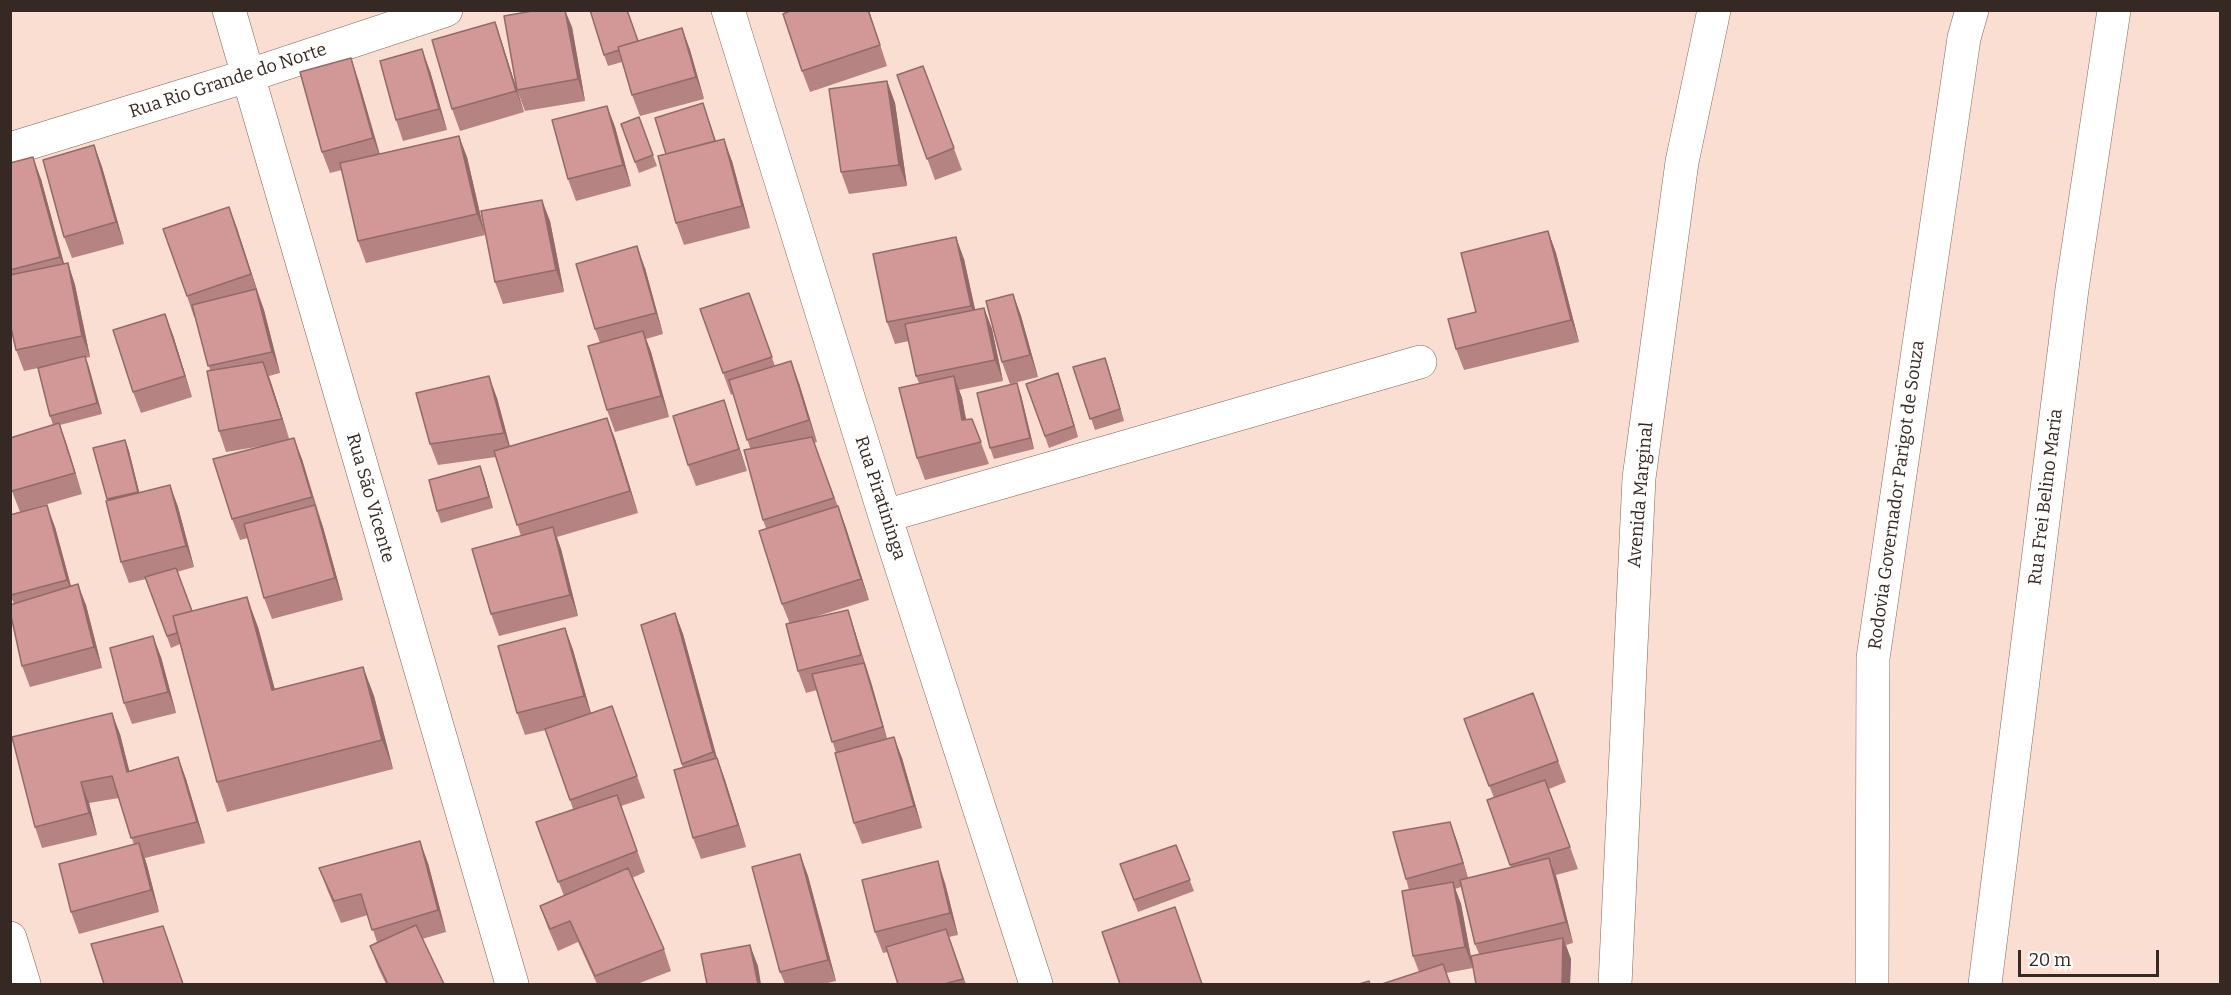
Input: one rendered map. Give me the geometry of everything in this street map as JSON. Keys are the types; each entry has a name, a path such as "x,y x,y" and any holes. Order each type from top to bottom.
{"street":[{"name":"Rua São Vicente","path":"229,10 512,984"},
{"name":"Rua Rio Grande do Norte","path":"10,149 247,76 446,10"},
{"name":"Rua Piratininga","path":"728,10 885,516 1036,984"},
{"name":"Avenida Marginal","path":"1615,984 1639,478 1682,162 1714,10"},
{"name":"Rodovia Governador Parigot de Souza","path":"1872,984 1873,658 1964,38 1972,10"},
{"name":"Rua Frei Belino Maria","path":"1985,984 2072,289 2114,10"},
{"path":"885,516 1420,362"},
{"path":"10,938 24,984"}],"building":[{"path":"538,10 565,10 578,79 517,90 504,16"},
{"path":"590,10 627,10 638,41 618,47 619,50 604,55"},
{"path":"792,10 868,10 880,45 802,71 783,14"},
{"path":"495,22 516,91 452,109 432,40"},
{"path":"682,28 696,77 632,95 618,47"},
{"path":"422,49 439,109 396,120 380,61"},
{"path":"351,58 373,138 322,152 300,72"},
{"path":"923,66 954,148 927,159 897,75"},
{"path":"887,81 899,165 841,172 829,89"},
{"path":"703,103 715,141 666,154 655,118"},
{"path":"607,106 623,165 568,179 552,120"},
{"path":"639,117 653,155 635,162 621,124"},
{"path":"459,136 477,214 358,241 340,163"},
{"path":"724,139 742,206 676,223 658,156"},
{"path":"94,145 116,222 64,237 43,160"},
{"path":"33,157 60,257 10,270 10,163"},
{"path":"542,200 556,270 495,282 481,211"},
{"path":"229,207 251,274 187,296 163,229"},
{"path":"1548,231 1571,320 1456,349 1448,319 1476,312 1461,253"},
{"path":"956,237 971,306 887,322 873,254"},
{"path":"637,246 656,313 595,329 576,264"},
{"path":"68,263 82,336 16,350 10,323 10,275"},
{"path":"256,289 272,352 208,366 192,305"},
{"path":"749,293 772,357 723,373 700,309"},
{"path":"1013,294 1030,355 1002,362 986,301"},
{"path":"984,308 995,360 916,376 905,324"},
{"path":"165,314 185,376 133,392 113,330"},
{"path":"643,331 661,396 607,410 588,346"},
{"path":"85,356 97,403 50,416 38,368"},
{"path":"1105,358 1120,409 1090,419 1073,367"},
{"path":"791,361 809,420 747,440 729,380"},
{"path":"263,362 282,419 219,431 207,371"},
{"path":"1058,373 1074,426 1045,436 1026,384"},
{"path":"489,376 504,433 430,444 416,393"},
{"path":"954,376 962,420 972,419 981,442 917,458 899,388"},
{"path":"1017,383 1030,438 990,448 977,393"},
{"path":"724,400 739,449 688,465 673,416"},
{"path":"607,418 630,491 517,525 494,451"},
{"path":"59,423 75,473 12,491 10,486 10,438"},
{"path":"812,437 834,498 763,520 744,450"},
{"path":"294,438 312,497 232,519 213,459"},
{"path":"125,440 138,492 107,499 93,448"},
{"path":"480,466 489,497 437,511 429,480"},
{"path":"170,485 186,546 121,562 106,501"},
{"path":"47,505 67,580 11,595 10,515"},
{"path":"315,505 335,578 264,598 244,524"},
{"path":"838,506 861,579 782,604 759,531"},
{"path":"553,527 570,595 491,614 472,549"},
{"path":"176,568 192,611 173,616 177,633 167,636 145,577"},
{"path":"78,584 94,647 22,666 10,605"},
{"path":"247,597 272,690 363,667 382,740 217,782 173,616"},
{"path":"848,610 861,655 798,671 786,624"},
{"path":"675,613 713,752 682,764 641,625"},
{"path":"565,628 584,696 517,713 498,646"},
{"path":"153,636 168,692 124,703 110,648"},
{"path":"864,663 883,727 832,742 812,674"},
{"path":"1533,693 1558,761 1489,786 1464,719"},
{"path":"612,706 637,776 570,800 545,729"},
{"path":"112,713 127,772 178,757 197,822 131,838 112,776 81,782 89,813 35,827 12,737"},
{"path":"894,737 914,806 854,823 835,753"},
{"path":"717,758 738,825 693,838 674,770"},
{"path":"1545,780 1570,847 1510,865 1487,800"},
{"path":"617,795 637,851 558,882 536,822"},
{"path":"1450,822 1463,863 1406,879 1393,832"},
{"path":"420,841 438,910 372,930 361,894 334,901 319,868"},
{"path":"139,843 151,890 71,912 59,864"},
{"path":"1176,845 1190,880 1134,900 1120,864"},
{"path":"800,854 828,960 780,972 752,867"},
{"path":"1549,858 1566,922 1475,944 1460,880"},
{"path":"938,861 950,913 875,932 862,880"},
{"path":"628,868 664,949 595,976 570,921 550,929 540,906"},
{"path":"1453,882 1465,947 1413,956 1402,891"},
{"path":"1175,907 1202,984 1120,984 1102,932"},
{"path":"416,925 444,984 388,984 370,946"},
{"path":"163,926 183,984 104,984 91,944"},
{"path":"946,929 963,979 944,984 898,984 886,947"},
{"path":"1563,938 1562,984 1476,984 1471,956"},
{"path":"750,945 758,984 707,984 701,954"},
{"path":"1443,964 1450,984 1382,984"}]}
